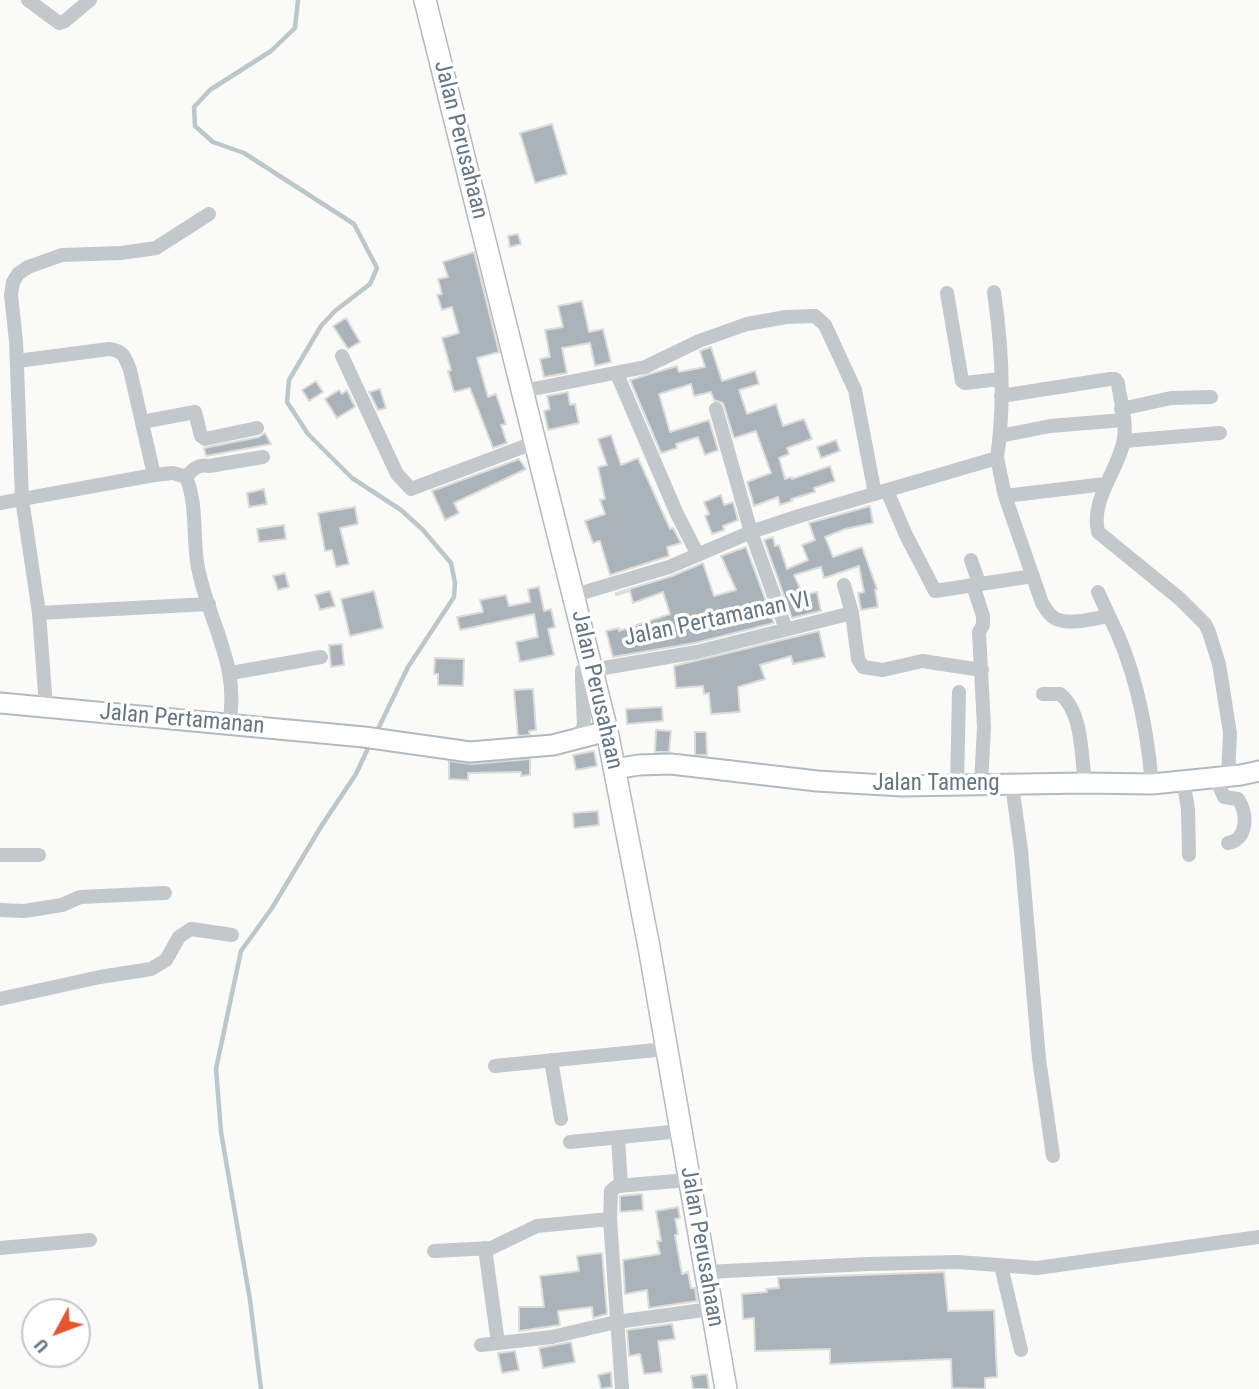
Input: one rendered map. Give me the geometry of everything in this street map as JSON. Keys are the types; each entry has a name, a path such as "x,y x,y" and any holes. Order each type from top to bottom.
{"main road":[{"name":"Jalan Perusahaan","path":"425,0 607,731 726,1389"}],"street":[{"path":"29,0 59,23 90,0"},
{"path":"0,282 15,277 28,267 62,255 121,253 156,248 209,214"},
{"path":"15,277 7,328 17,361 22,499 39,613 46,707"},
{"path":"994,292 1000,349 1001,396 997,458 1005,496 1042,603 1056,619 1073,621 1110,616"},
{"path":"947,293 962,381 965,383 1000,379"},
{"path":"523,391 645,367 699,341 747,324 786,317 814,316 825,325 855,390 881,493 935,591 1033,576"},
{"path":"17,361 119,350 125,355 130,370 154,475"},
{"path":"342,356 397,474 414,488 536,442"},
{"path":"617,374 677,514 698,555"},
{"path":"1001,396 1115,379 1118,383 1124,441 1105,484 1096,523 1098,532 1180,599 1205,624 1213,639 1230,733 1222,777 1224,797 1238,799 1242,804 1244,829 1237,842 1227,843"},
{"path":"1000,436 1122,415 1171,398 1211,397"},
{"path":"716,409 751,532 786,629"},
{"path":"142,422 195,412 201,436 205,439 257,428"},
{"path":"1124,441 1220,433"},
{"path":"186,477 194,468 202,465 263,457"},
{"path":"575,595 698,555 751,532 997,458"},
{"path":"0,503 154,475 173,473 186,477"},
{"path":"186,477 192,497 202,588 231,673 229,724"},
{"path":"1005,496 1105,484"},
{"path":"971,560 983,615 983,625 979,632 984,727 981,785"},
{"path":"844,584 852,613 859,664 867,669 883,670 922,661 982,670"},
{"path":"1098,592 1124,650 1148,736 1152,784"},
{"path":"39,613 209,604"},
{"name":"Jalan Pertamanan VI","path":"591,664 697,652 852,613"},
{"path":"231,673 321,657"},
{"path":"576,740 584,726 583,671 591,664"},
{"path":"957,785 959,692"},
{"path":"1043,694 1060,694 1069,702 1076,720 1084,783"},
{"name":"Jalan Pertamanan","path":"0,703 364,737 470,752 528,748 576,740 607,731"},
{"name":"Jalan Tameng","path":"614,769 671,764 817,782 902,786 1152,784 1259,771"},
{"path":"1183,779 1188,809 1189,855"},
{"path":"1012,785 1022,861 1039,1059 1053,1156"},
{"path":"0,855 39,855"},
{"path":"0,910 24,911 62,905 80,897 165,894"},
{"path":"0,999 151,969 166,960 179,937 191,929 232,935"},
{"path":"495,1066 666,1049"},
{"path":"551,1060 561,1119"},
{"path":"570,1142 681,1131"},
{"path":"618,1137 621,1186"},
{"path":"622,1389 610,1219 611,1190 621,1186 688,1180"},
{"path":"434,1251 485,1248 504,1243 537,1226 610,1219"},
{"path":"706,1272 958,1262 1037,1268 1259,1237"},
{"path":"0,1248 90,1240"},
{"path":"485,1248 498,1343"},
{"path":"1001,1266 1021,1350"},
{"path":"481,1345 552,1337 617,1322 711,1309"}],"building":[{"path":"552,124 567,174 535,183 520,133"},
{"path":"518,234 521,244 510,247 508,236"},
{"path":"474,252 499,352 477,358 488,397 496,394 506,424 501,425 507,443 493,448 470,388 454,392 442,338 459,333 452,307 442,310 437,295 442,294 438,279 448,277 443,262"},
{"path":"582,301 589,332 603,329 611,362 595,366 590,343 562,348 567,373 544,377 540,359 550,357 545,330 563,327 558,306"},
{"path":"346,318 360,342 348,349 333,326"},
{"path":"711,347 722,381 755,371 759,384 739,390 747,414 776,404 783,426 804,419 812,439 787,448 789,454 779,458 785,479 830,466 835,481 780,505 778,497 754,506 747,482 771,473 756,431 734,438 723,403 714,400 711,392 694,396 691,384 659,394 670,432 709,420 718,450 705,455 698,437 676,444 677,448 661,453 630,380 677,366 679,372 705,367 700,351"},
{"path":"316,381 323,392 309,401 302,390"},
{"path":"380,389 386,408 378,410 369,392"},
{"path":"339,390 342,394 347,390 355,407 337,418 325,399"},
{"path":"568,392 570,405 575,404 579,423 548,430 544,411 550,409 547,396"},
{"path":"265,433 271,444 206,456 204,448 259,437"},
{"path":"611,435 621,465 638,458 670,529 673,528 681,543 667,547 669,556 610,575 600,541 593,543 585,521 605,514 600,500 605,499 598,467 607,465 598,439"},
{"path":"836,440 840,451 821,458 817,447"},
{"path":"519,459 526,469 454,503 459,513 445,520 432,491"},
{"path":"264,489 267,504 249,507 247,493"},
{"path":"721,495 724,505 733,502 738,520 723,526 724,530 712,534 705,516 709,514 704,502"},
{"path":"870,506 873,523 825,537 833,557 862,547 877,589 878,607 861,610 858,593 864,592 859,566 824,578 821,567 794,575 803,595 817,592 821,611 792,618 764,540 773,537 775,546 779,545 787,569 808,560 802,545 815,540 809,523"},
{"path":"355,507 358,524 340,528 349,564 336,567 332,550 325,551 318,513"},
{"path":"284,525 286,539 259,542 257,529"},
{"path":"746,547 774,623 695,643 613,657 606,631 619,628 619,631 670,614 663,592 633,603 630,591 616,593 672,576 703,563 714,596 736,590 721,556"},
{"path":"285,573 289,587 278,590 273,576"},
{"path":"539,587 544,611 551,609 555,627 548,629 554,655 520,662 516,642 538,637 534,614 460,630 457,617 483,612 480,600 506,595 509,606 530,602 528,589"},
{"path":"330,591 335,606 320,610 315,595"},
{"path":"374,591 383,628 350,636 341,599"},
{"path":"819,631 825,657 793,664 791,656 760,665 765,679 738,687 740,712 711,714 709,693 704,694 703,686 676,688 674,666"},
{"path":"342,644 344,665 331,667 329,645"},
{"path":"435,658 464,659 463,686 438,685 438,674 434,674"},
{"path":"533,689 536,730 529,731 530,735 518,736 514,690"},
{"path":"662,707 663,721 627,724 626,709"},
{"path":"656,730 671,731 669,752 655,752"},
{"path":"695,732 706,732 707,755 695,755"},
{"path":"594,751 597,766 576,770 573,755"},
{"path":"530,759 530,775 521,776 521,772 468,773 468,780 449,779 449,761 471,764"},
{"path":"598,811 599,825 574,828 573,813"},
{"path":"642,1194 643,1210 620,1212 620,1196"},
{"path":"678,1207 680,1218 675,1219 678,1234 675,1235 682,1274 688,1272 697,1301 649,1308 647,1290 625,1294 623,1260 660,1254 657,1241 661,1241 656,1211"},
{"path":"602,1253 607,1314 593,1318 592,1307 558,1311 560,1325 519,1331 519,1307 544,1307 540,1276 579,1271 577,1256"},
{"path":"944,1272 948,1311 994,1310 997,1377 985,1378 985,1389 952,1388 951,1359 830,1364 830,1349 755,1351 754,1318 743,1319 742,1294 779,1288 778,1278"},
{"path":"672,1324 675,1339 658,1341 662,1372 644,1374 640,1354 629,1356 627,1330"},
{"path":"571,1342 575,1362 543,1368 539,1348"},
{"path":"515,1351 519,1370 502,1373 498,1353"},
{"path":"611,1372 612,1387 601,1389 598,1375"},
{"path":"707,1374 709,1389 693,1389 691,1376"}],"waterway":[{"path":"298,0 295,28 271,51 210,90 194,107 195,126 213,142 244,153 354,224 377,268 370,284 335,311 321,326 289,380 287,402 308,434 352,478 401,510 423,530 451,563 455,583 454,597 408,667 376,733"},
{"path":"261,1389 250,1300 221,1132 216,1069 241,951 272,908 356,774 370,744"}]}
